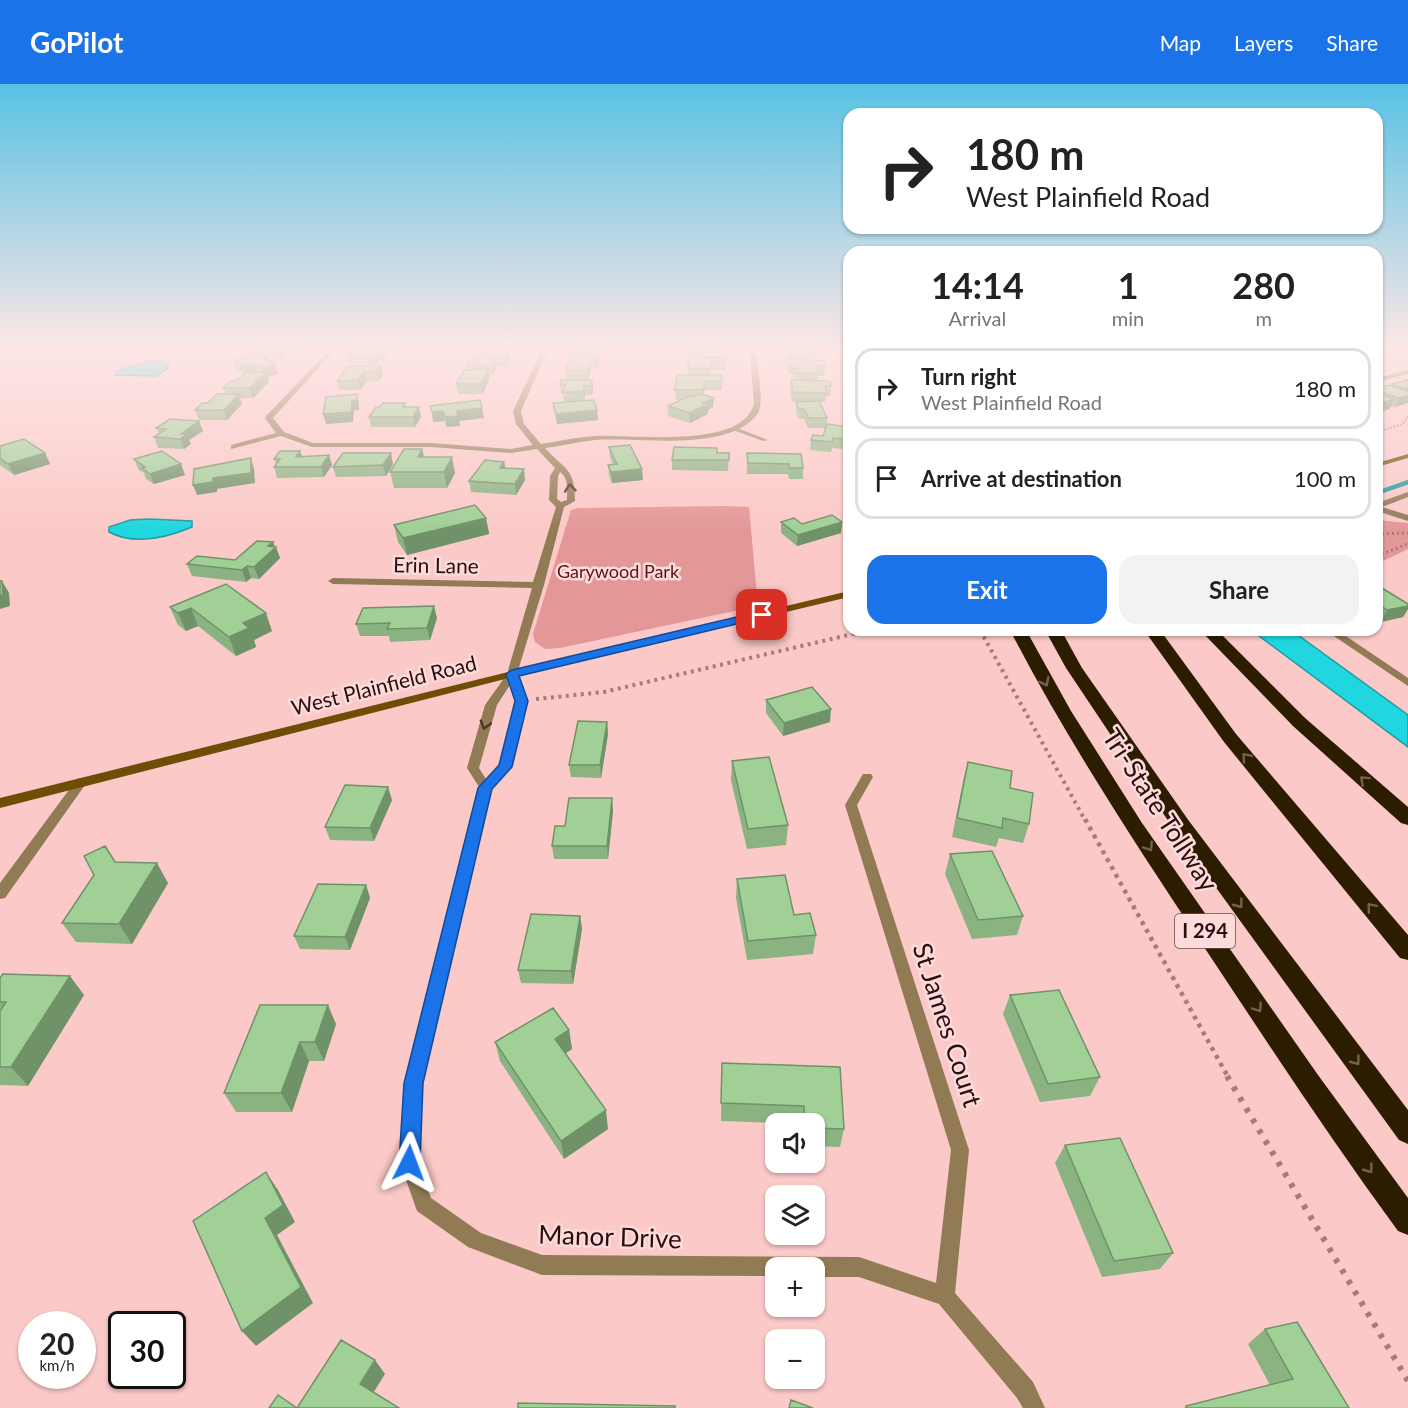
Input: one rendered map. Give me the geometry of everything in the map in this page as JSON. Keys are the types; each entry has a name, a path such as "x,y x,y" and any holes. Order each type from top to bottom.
{"highway":[{"name":"Tri-State Tollway","path":"1021,636 1047,688 1158,862 1361,1159 1408,1221"},
{"name":"Tri-State Tollway","path":"1056,636 1074,668 1182,826 1408,1131"},
{"path":"1156,636 1230,738 1408,951"},
{"path":"1214,636 1299,722 1408,819"}],"main road":[{"path":"1383,463 1408,456"},
{"name":"West Plainfield Road","path":"0,802 512,674 843,595"}],"street":[{"path":"279,407 269,418 281,434 312,445 431,445 501,451 595,438 697,438 735,429 748,420 756,407"},
{"path":"519,407 517,411 520,424 559,468 568,474 573,493 571,501 560,506"},
{"path":"234,447 281,434"},
{"path":"559,468 554,476 553,500 560,506"},
{"path":"1383,504 1408,494"},
{"path":"512,674 521,701 506,767 485,788 473,768 491,705 512,674 560,506"},
{"path":"1383,509 1408,518"},
{"name":"Erin Lane","path":"333,581 539,585"},
{"path":"1339,636 1408,683"},
{"name":"St James Court","path":"867,777 851,805 960,1150 945,1296"},
{"path":"0,894 81,782"},
{"name":"Manor Drive","path":"485,788 413,1083 409,1163 424,1204 475,1240 542,1265 859,1267 945,1296"},
{"path":"945,1296 1025,1390 1034,1408"}],"lane":[{"path":"735,429 765,440"}],"path":[{"path":"1383,430 1403,423 1408,416"},
{"path":"1383,534 1408,533"},
{"path":"1383,554 1408,544"},
{"path":"535,699 604,692 844,636"},
{"path":"983,636 1218,1060 1408,1381"}],"green space":[{"name":"Garywood Park","path":"749,507 758,606 560,648 545,649 535,642 533,634 571,510 578,508"},
{"path":"1383,521 1408,523 1408,549 1383,561"}],"water":[{"path":"130,520 192,521 192,527 150,539 129,539 109,532 109,527"},
{"path":"1259,636 1299,636 1408,715 1408,747"}],"building":[{"path":"198,407 227,407 224,410 195,410"},
{"path":"324,407 351,407 351,412 323,414"},
{"path":"376,407 419,407 413,417 369,417"},
{"path":"430,407 482,408 457,411 458,416 445,417 443,411 432,412"},
{"path":"554,407 596,407 597,410 556,414"},
{"path":"670,407 702,407 689,413"},
{"path":"798,407 822,407 827,418 809,418 804,409"},
{"path":"170,419 199,421 181,434 187,434 180,439 154,437 166,429 156,428"},
{"path":"827,424 843,426 843,439 833,438 832,442 811,440 813,435 823,436"},
{"path":"24,439 45,453 8,464 0,458 0,446"},
{"path":"630,445 642,469 611,472 608,465 617,464 609,447"},
{"path":"674,447 717,448 717,453 729,453 729,460 672,460"},
{"path":"404,449 422,449 418,457 452,457 444,472 390,472"},
{"path":"162,451 181,464 150,474 134,459"},
{"path":"280,451 300,451 296,457 329,455 321,467 274,467 280,459 274,459"},
{"path":"343,453 391,453 383,465 333,467"},
{"path":"747,453 801,454 803,468 789,468 789,464 748,463"},
{"path":"251,458 251,473 213,478 213,482 193,485 194,469"},
{"path":"485,460 504,462 500,468 524,469 515,484 469,481"},
{"path":"475,505 486,518 403,538 394,525"},
{"path":"832,515 842,522 798,535 781,522 794,518 802,524"},
{"path":"257,541 273,542 268,546 276,547 254,567 247,566 242,570 187,564 197,556 235,560"},
{"path":"0,581 2,581 3,595 0,595"},
{"path":"226,584 266,613 243,623 249,628 229,637 191,608 178,613 170,607"},
{"path":"1383,589 1408,604 1408,606 1387,610 1383,607"},
{"path":"434,606 427,628 387,629 390,623 356,624 363,608"},
{"path":"812,687 831,709 784,723 766,700"},
{"path":"578,721 607,722 600,765 569,765"},
{"path":"769,757 788,825 748,829 732,761"},
{"path":"968,762 1012,771 1010,788 1033,793 1029,824 1003,818 1002,828 957,818"},
{"path":"345,785 388,787 370,828 325,827"},
{"path":"569,798 612,798 607,846 552,846 555,826 565,826"},
{"path":"105,846 115,862 157,863 119,924 62,923 94,875 84,856"},
{"path":"992,851 1023,916 978,920 950,854"},
{"path":"785,875 794,915 810,913 816,935 748,941 737,879"},
{"path":"318,884 366,885 345,937 294,936"},
{"path":"531,914 580,916 571,971 518,970"},
{"path":"3,974 70,976 11,1067 0,1067 0,1011 6,1002 0,1002 0,978"},
{"path":"1059,990 1100,1077 1048,1084 1010,995"},
{"path":"260,1005 328,1005 315,1042 300,1042 281,1093 224,1093"},
{"path":"553,1008 569,1030 555,1039 606,1110 561,1141 495,1042"},
{"path":"722,1063 840,1067 844,1129 825,1128 825,1113 804,1113 804,1106 721,1103"},
{"path":"1120,1138 1173,1253 1114,1261 1065,1145"},
{"path":"266,1172 283,1205 265,1218 301,1287 242,1331 193,1221"},
{"path":"1297,1322 1349,1408 1187,1408 1186,1406 1293,1379 1265,1329"},
{"path":"341,1340 375,1360 360,1384 399,1408 297,1408"},
{"path":"278,1395 297,1408 269,1408"},
{"path":"791,1400 813,1408 789,1408"},
{"path":"518,1403 675,1406 675,1408 518,1408"}],"waterway":[{"path":"1383,491 1408,482"}],"route":[{"path":"409,1163 413,1083 485,788 506,767 521,701 512,674 762,615"}]}
